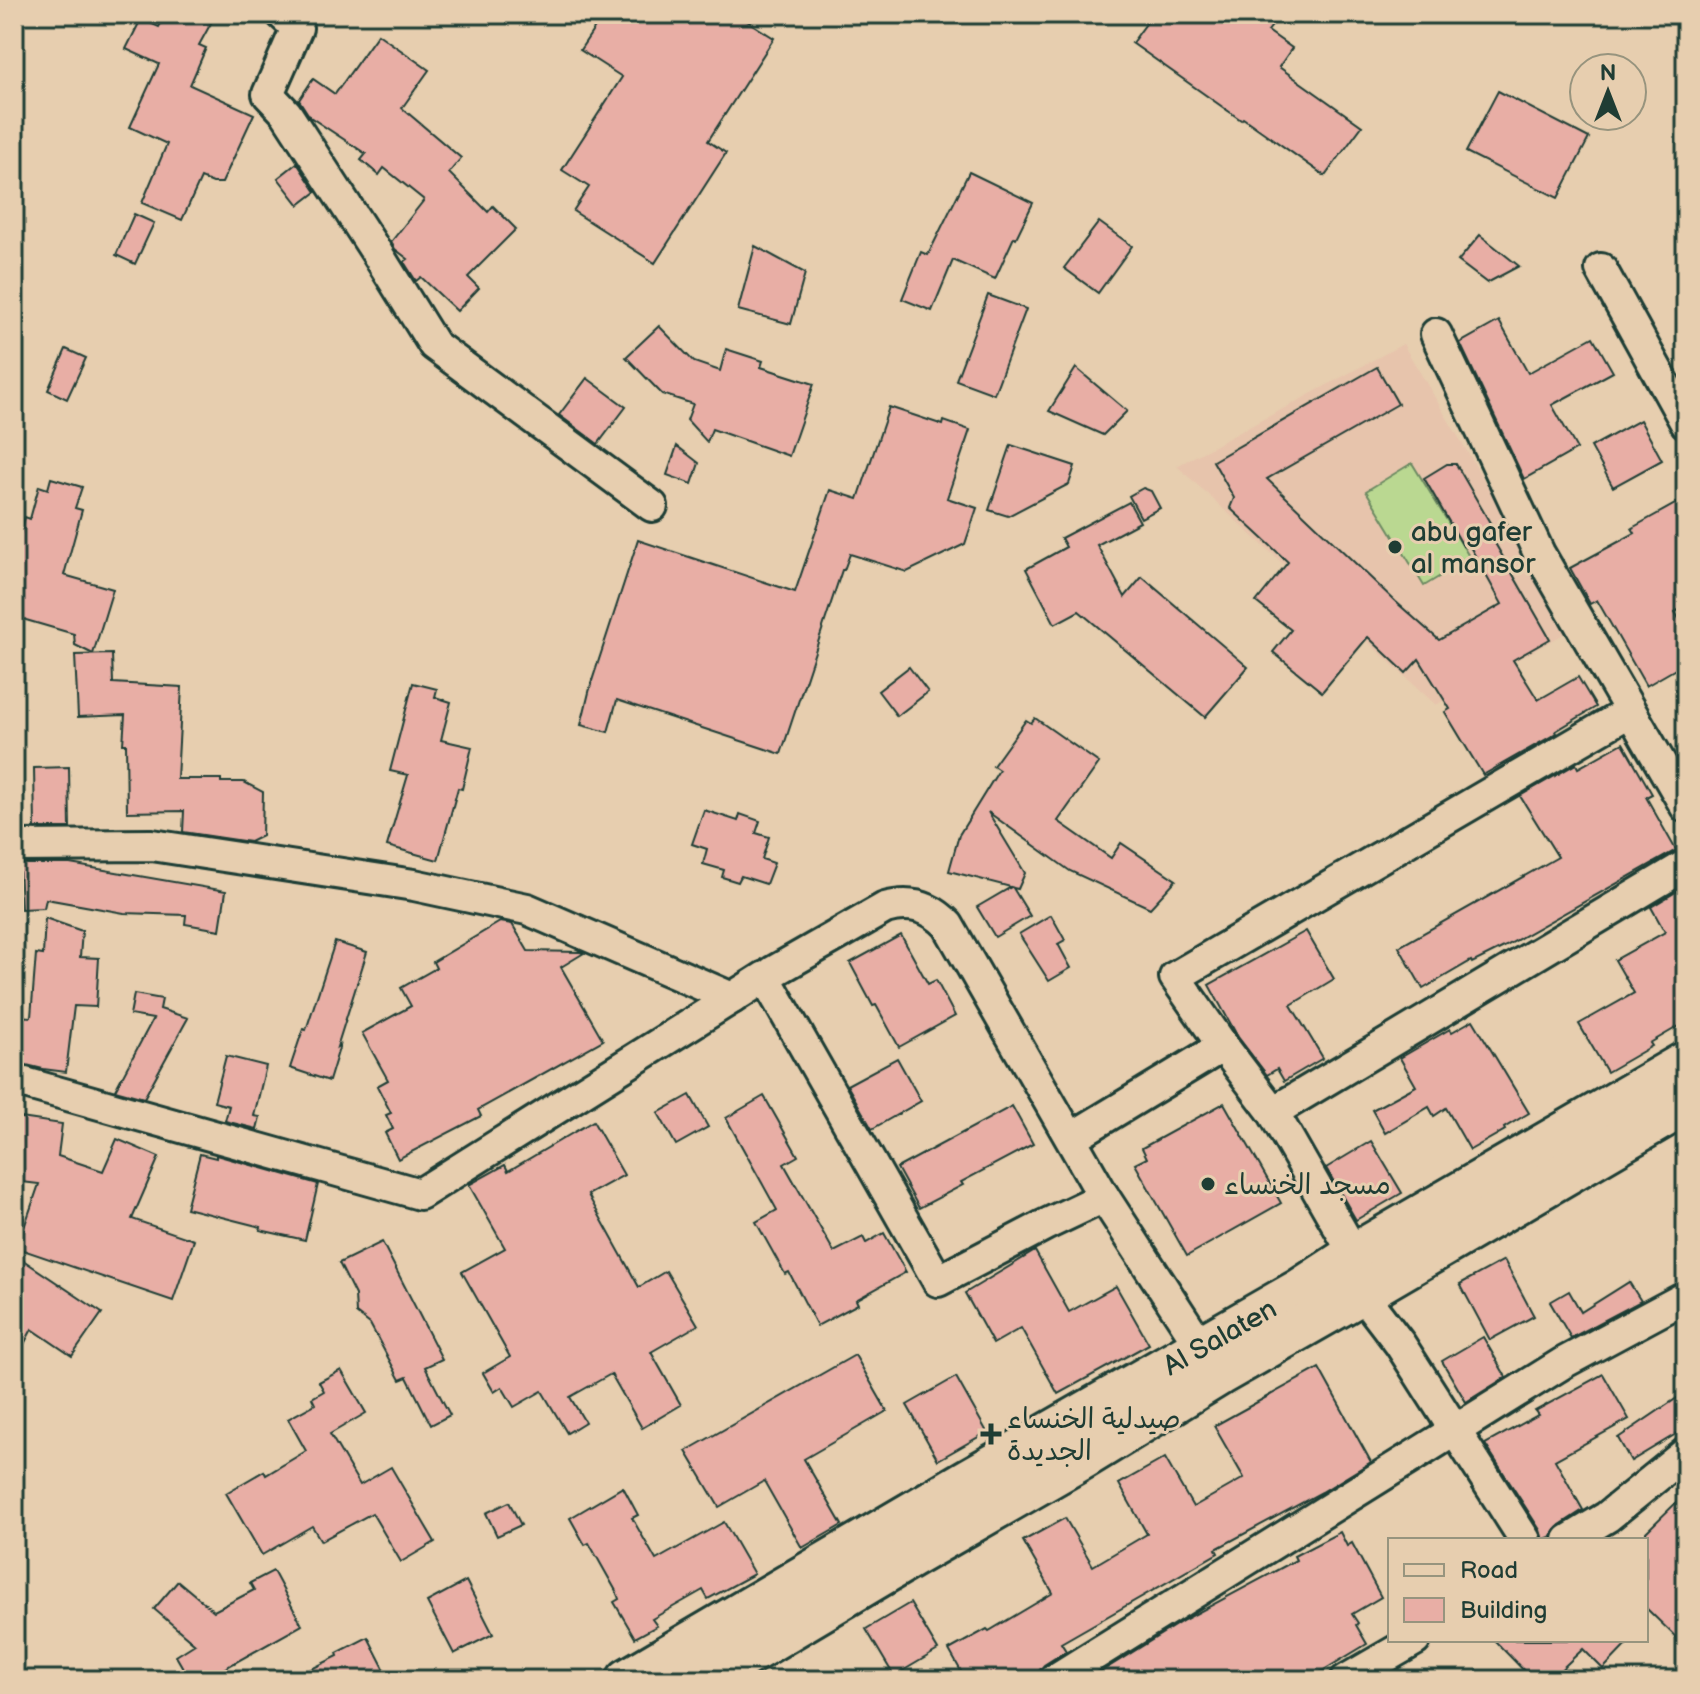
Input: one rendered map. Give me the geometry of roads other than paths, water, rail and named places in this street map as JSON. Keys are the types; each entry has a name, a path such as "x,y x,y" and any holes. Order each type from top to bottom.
{"main road":[{"name":"Al Salaten","path":"1363,1278 1686,1063"},
{"name":"Al Salaten","path":"628,1680 1686,1103"},
{"name":"Al Salaten","path":"714,1677 1082,1458 1210,1360"}],"street":[{"path":"282,14 297,28 268,94 286,113 434,345 652,506"},
{"path":"1601,269 1686,423"},
{"path":"1436,334 1539,553 1686,807"},
{"path":"1524,1538 1400,1344 1273,1112 1175,977 1629,712"},
{"path":"14,846 152,845 428,888 527,909 732,998"},
{"path":"1273,1112 1686,865"},
{"path":"773,972 885,908 917,905 939,916 948,925 1104,1197 1210,1360"},
{"path":"14,1080 420,1194 765,977 938,1281 1104,1197"},
{"path":"1071,1138 1223,1046"},
{"path":"1054,1680 1563,1363 1686,1297"},
{"path":"1572,1538 1607,1517 1686,1453"},
{"path":"1346,1680 1412,1642"}],"place":[{"name":"abu gafer al mansor","path":"1395,547"},
{"name":"مسجد الخنساء","path":"1208,1184"},
{"name":"صيدلية الخنساء الجديدة","path":"991,1434"}]}
